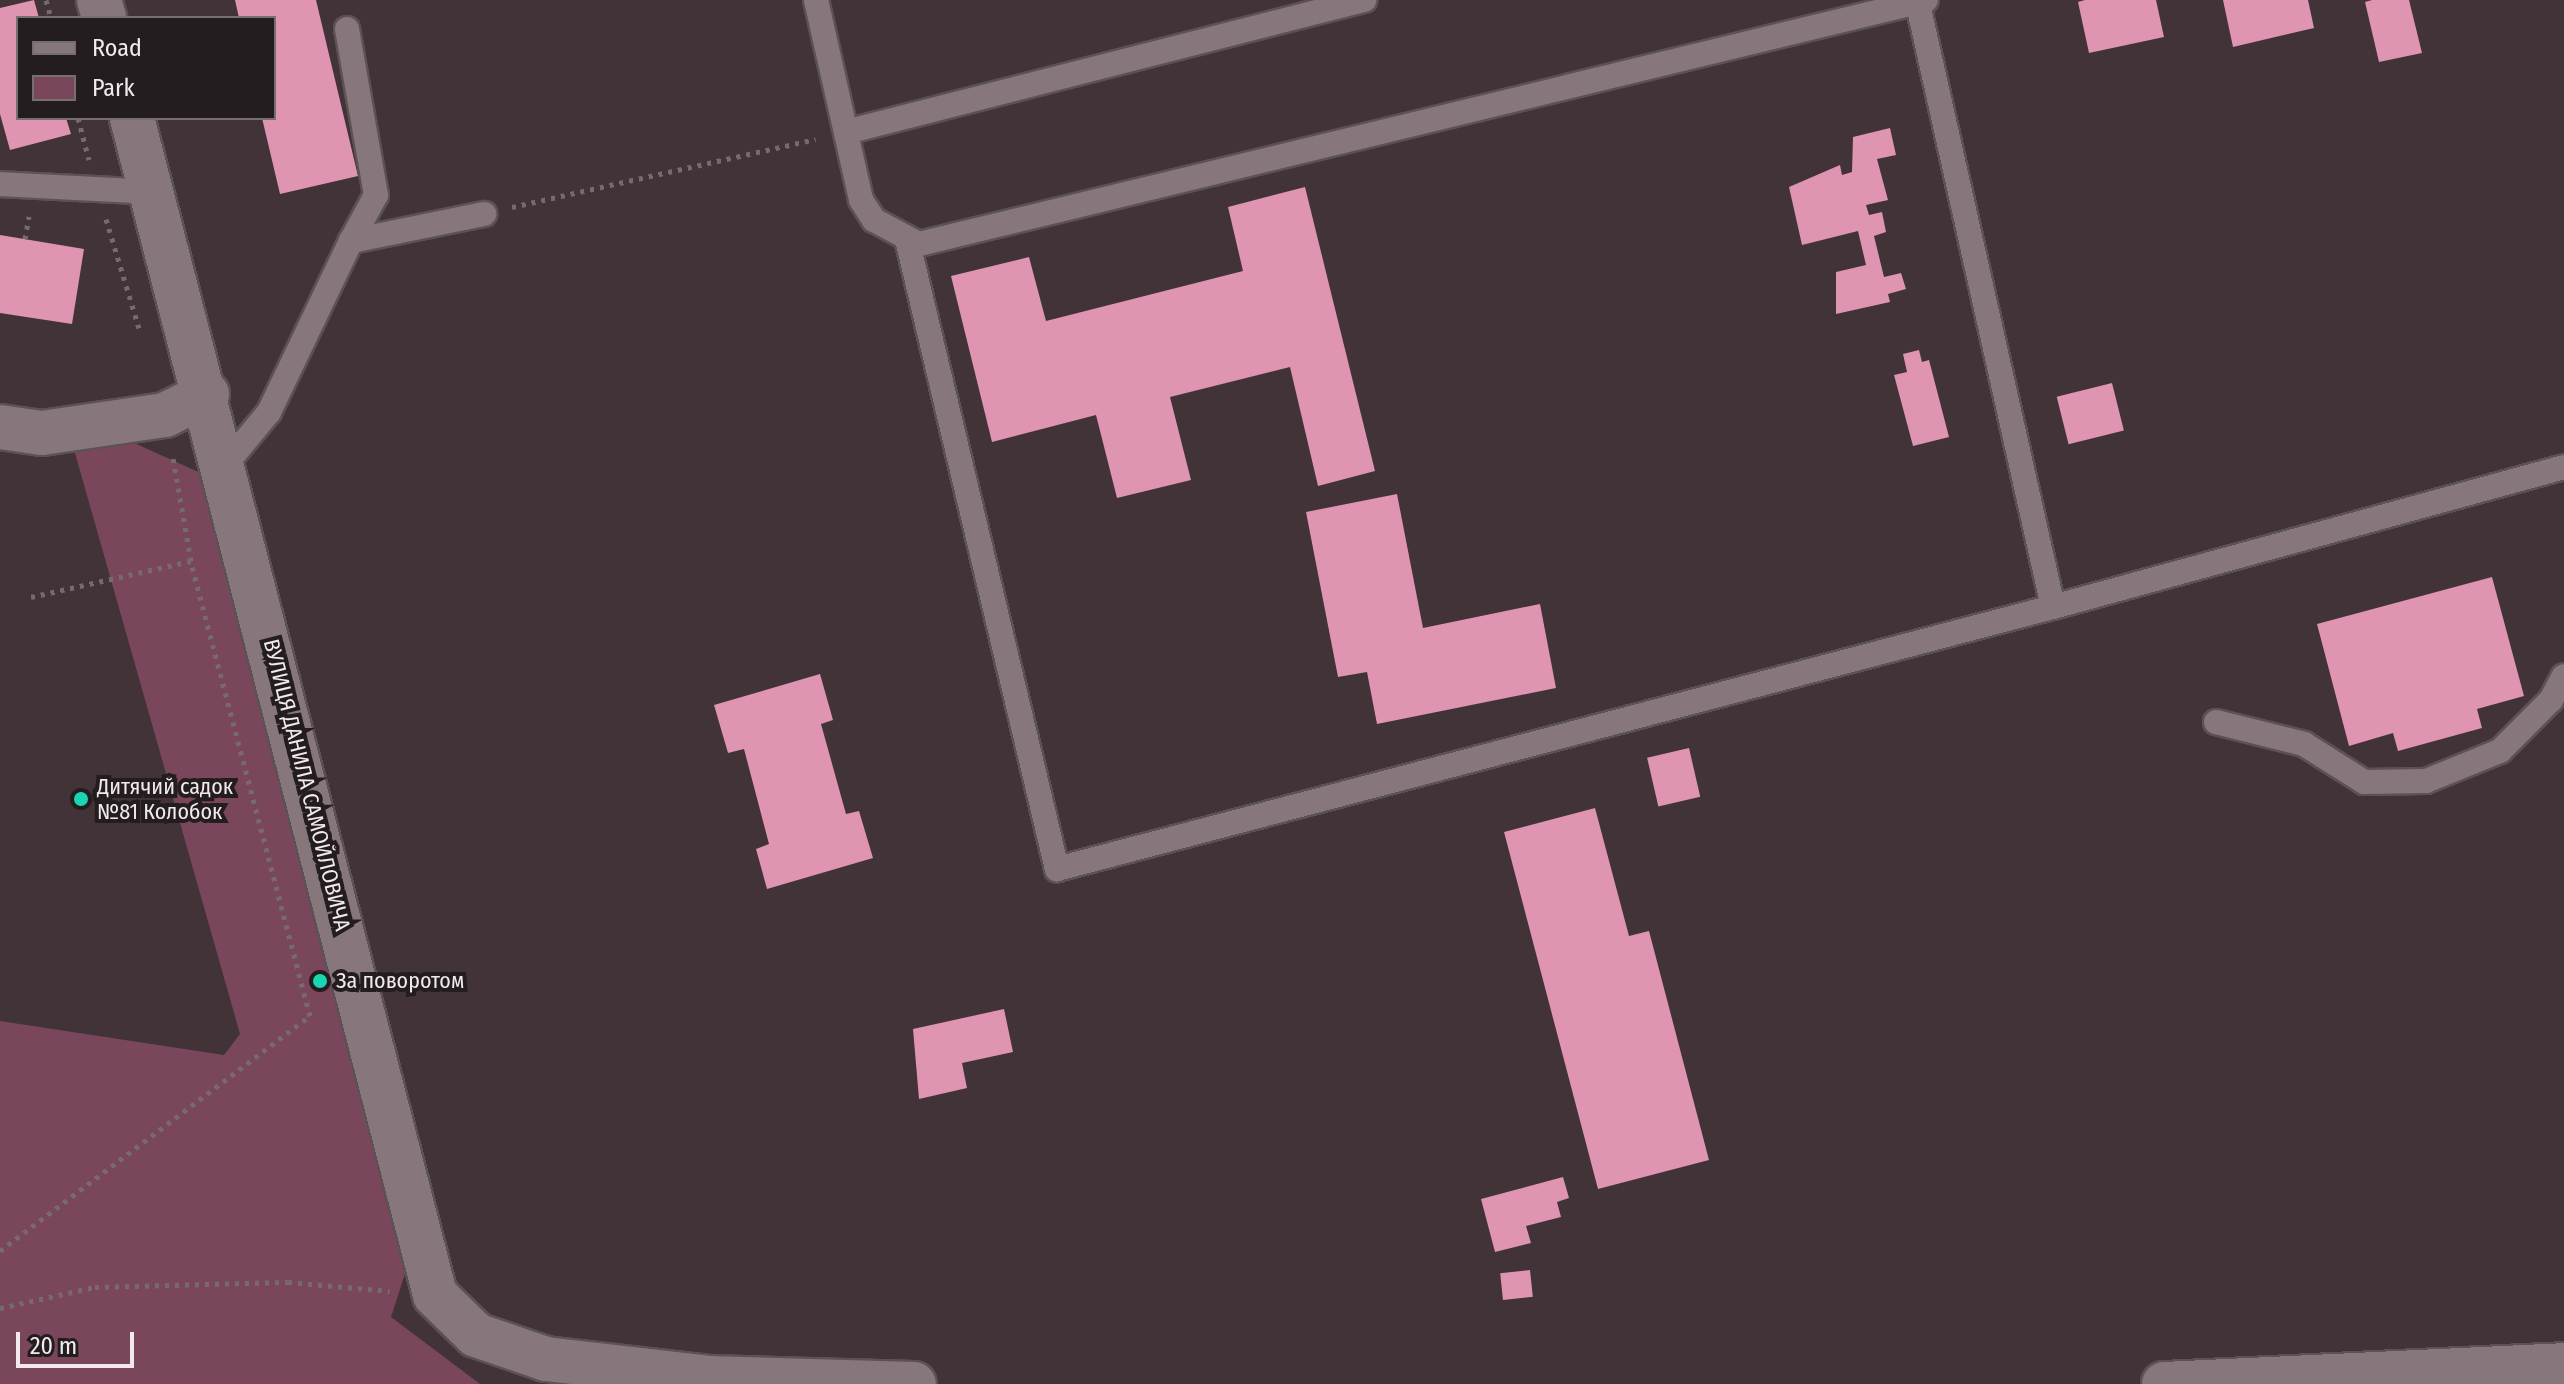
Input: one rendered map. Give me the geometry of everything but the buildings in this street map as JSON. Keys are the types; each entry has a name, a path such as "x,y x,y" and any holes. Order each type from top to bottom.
{"street":[{"name":"ВУЛИЦЯ ДАНИЛА САМОЙЛОВИЧА","path":"133,120 226,464 435,1295"},
{"path":"0,427 42,433 165,415 207,394"},
{"path":"435,1295 476,1335 546,1359 709,1378 914,1384"},
{"path":"2164,1384 2564,1365"}],"lane":[{"path":"816,0 861,200 874,220 907,239 942,244 1920,1 2053,607"},
{"path":"846,132 1364,0"},
{"path":"226,464 269,412 376,195 347,29"},
{"path":"0,184 152,192"},
{"path":"351,241 484,214"},
{"path":"907,239 1057,869 2053,607 2564,467"},
{"path":"2216,722 2304,744 2364,782 2426,781 2500,751 2551,700 2564,676"}],"path":[{"path":"79,120 143,340"},
{"path":"484,214 846,132"},
{"path":"0,1251 310,1016 191,561 165,415"},
{"path":"31,597 191,561"},
{"path":"0,1308 95,1287 288,1282 435,1295"}],"green space":[{"path":"63,411 214,479 412,1252 391,1317 480,1384 0,1384 0,1021 224,1055 240,1034"}],"place":[{"name":"Дитячий садок №81 Колобок","path":"81,799"},
{"name":"За поворотом","path":"320,981"}]}
